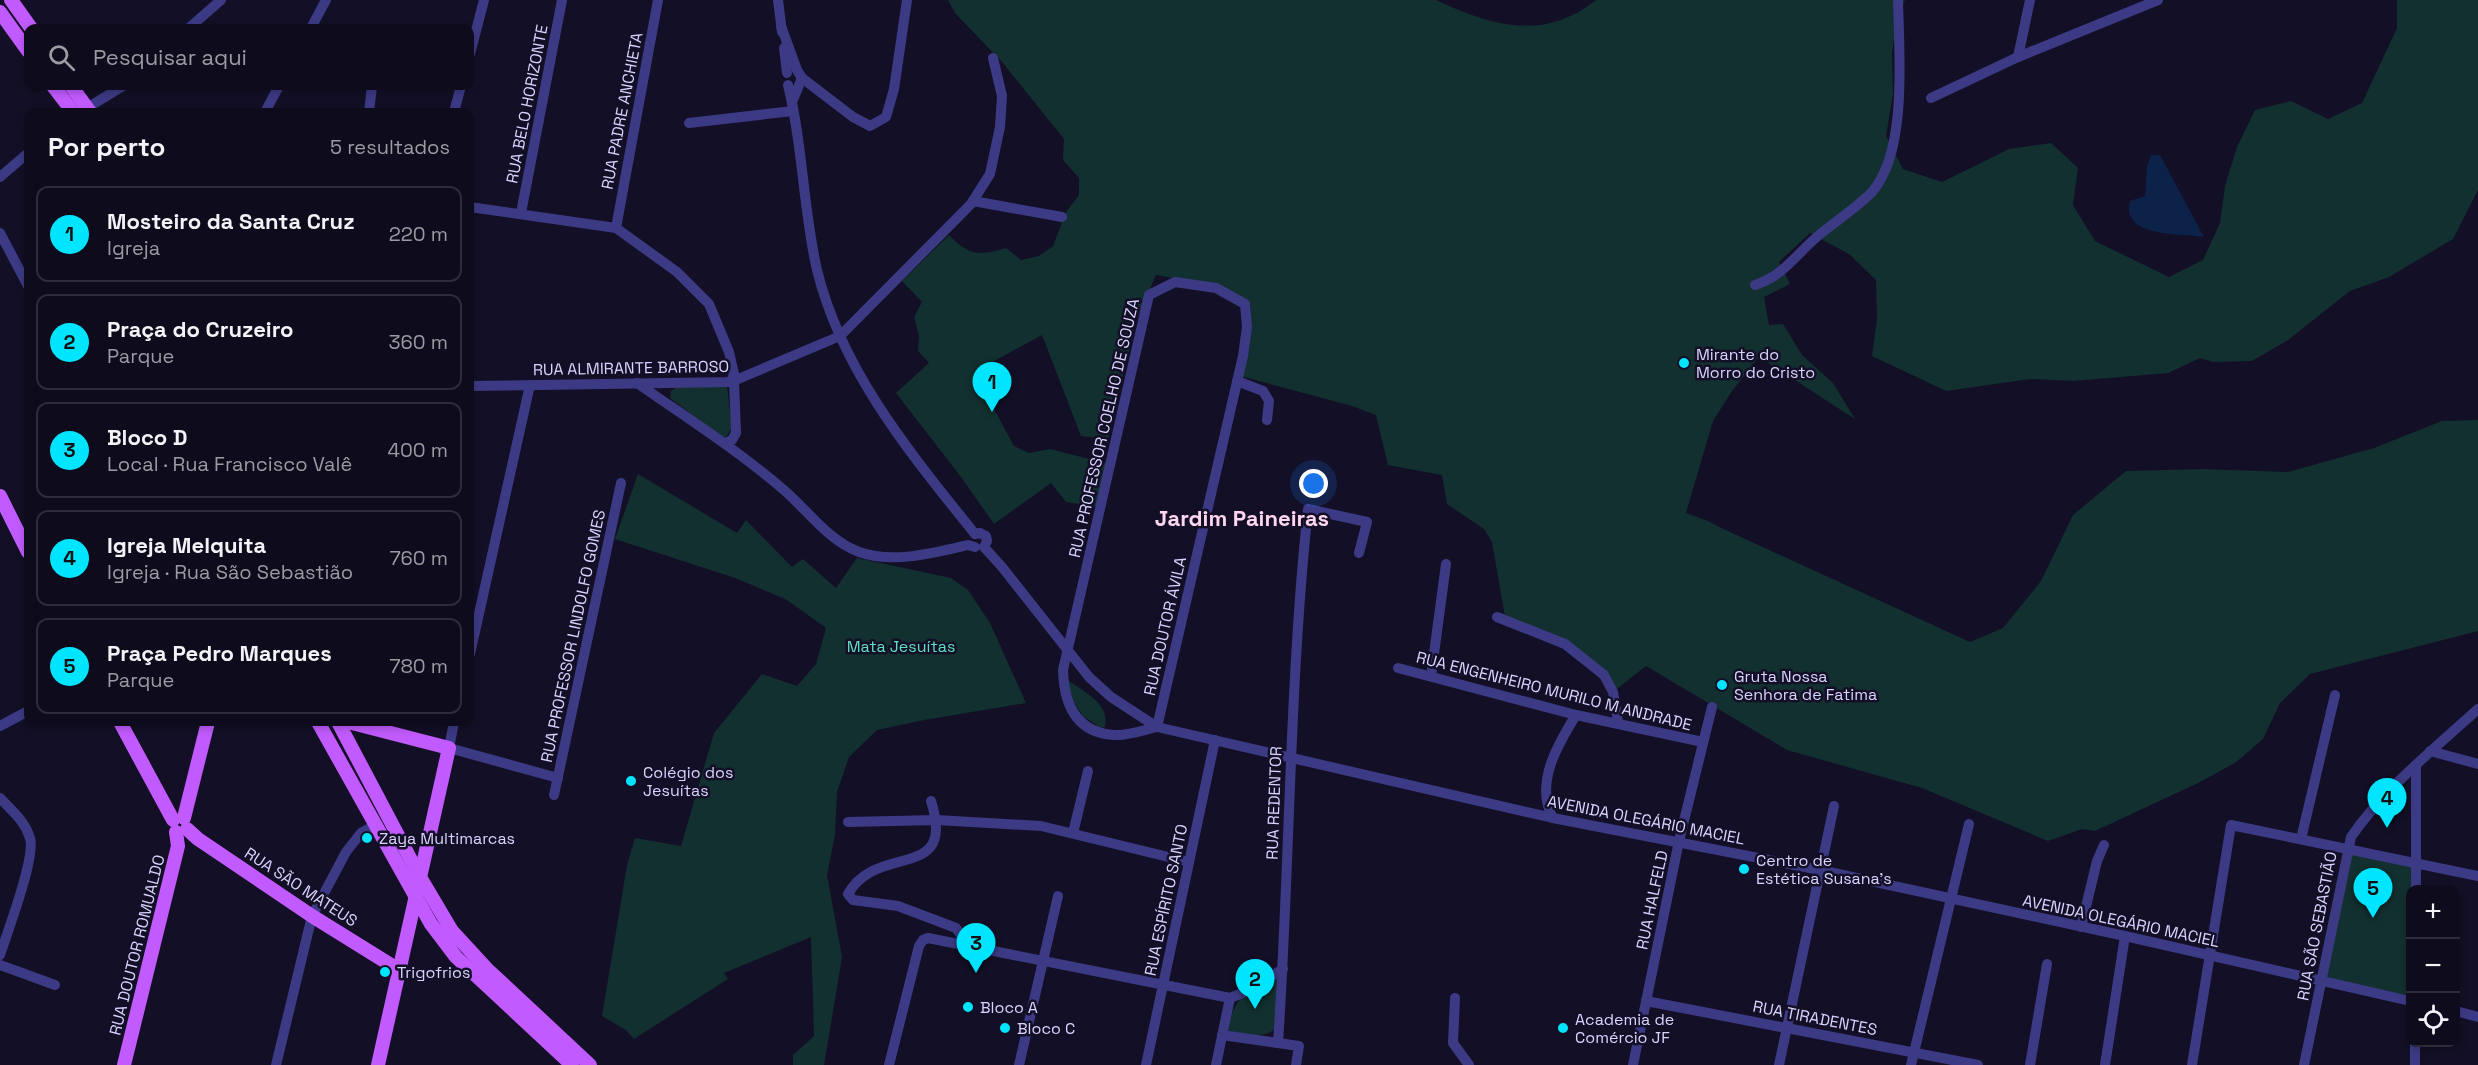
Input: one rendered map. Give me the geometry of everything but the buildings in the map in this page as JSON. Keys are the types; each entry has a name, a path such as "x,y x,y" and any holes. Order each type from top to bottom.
{"main road":[{"path":"11,0 28,24"},
{"path":"0,12 24,45"},
{"path":"56,90 70,108"},
{"path":"73,90 83,108"},
{"path":"0,496 24,541"},
{"name":"RUA SÃO MATEUS","path":"122,726 180,829 399,970"},
{"name":"RUA DOUTOR ROMUALDO","path":"124,1065 207,726"},
{"path":"320,726 430,924 456,957 568,1064"},
{"path":"340,726 420,877 452,931 471,952 590,1065"},
{"path":"364,726 449,748 378,1065"}],"street":[{"path":"194,24 221,0"},
{"path":"313,24 326,0"},
{"path":"474,39 484,0"},
{"name":"RUA BELO HORIZONTE","path":"521,213 562,0"},
{"name":"RUA PADRE ANCHIETA","path":"616,228 658,0"},
{"path":"778,0 781,26 794,78 793,106 814,252 821,282 840,336 883,414 975,534 972,540 979,547"},
{"path":"794,78 870,126 886,117 894,89 907,0"},
{"path":"1755,285 1783,272 1817,237 1873,190 1885,168 1893,146 1899,92 1898,0"},
{"path":"2018,57 2030,0"},
{"path":"1931,98 2018,57 2158,0"},
{"name":"RUA ALMIRANTE BARROSO","path":"474,386 733,382 840,336 973,201 990,174 1000,127 1002,96 993,58"},
{"path":"90,108 117,90"},
{"path":"267,108 277,90"},
{"path":"369,108 372,90"},
{"path":"455,108 460,90"},
{"path":"689,123 793,106"},
{"path":"0,177 24,156"},
{"path":"973,201 1062,217"},
{"path":"474,207 616,228 677,272 709,304 729,352 734,374 736,434 732,440 725,443"},
{"path":"0,233 24,278"},
{"name":"RUA PROFESSOR COELHO DE SOUZA","path":"1068,649 1149,296 1175,282 1216,288 1245,304 1247,327 1242,356"},
{"name":"RUA DOUTOR ÁVILA","path":"1157,727 1242,356"},
{"path":"1237,381 1263,391 1269,401 1267,420"},
{"path":"636,383 725,443 786,492 836,540 859,552 888,557 923,554 968,545 979,547"},
{"path":"666,404 665,392 672,384"},
{"path":"474,636 530,385"},
{"name":"RUA PROFESSOR LINDOLFO GOMES","path":"554,795 621,483"},
{"name":"RUA REDENTOR","path":"1278,1043 1291,758 1302,565 1308,509 1367,522 1359,553"},
{"name":"AVENIDA OLEGÁRIO MACIEL","path":"979,547 1002,567 1089,677 1111,697 1157,727 1553,818 1820,870 2126,936 2406,1000"},
{"path":"1431,676 1446,564"},
{"path":"1497,617 1565,644 1604,675 1613,692 1618,722"},
{"path":"1068,649 1063,670 1063,692 1071,711 1083,724 1099,733 1117,735 1157,727"},
{"name":"RUA ENGENHEIRO MURILO M ANDRADE","path":"1398,668 1576,715 1618,722 1703,742"},
{"path":"2301,839 2335,695"},
{"name":"RUA HALFELD","path":"1633,1065 1679,841 1712,707"},
{"name":"RUA SÃO SEBASTIÃO","path":"2304,1065 2351,837 2360,824 2416,765 2478,709"},
{"path":"0,726 24,713"},
{"path":"1553,818 1547,807 1546,792 1550,770 1561,739 1576,715"},
{"path":"453,726 449,748 558,778"},
{"name":"RUA ESPÍRITO SANTO","path":"1146,1065 1215,740"},
{"path":"2430,751 2478,765"},
{"path":"2416,765 2416,885"},
{"path":"1073,833 1088,771"},
{"path":"0,798 22,820 31,841 25,878 0,955"},
{"path":"931,801 937,820 938,833 935,844 925,853 888,864 870,873 852,887 848,894 853,900 898,906 956,928 961,935 962,944"},
{"path":"1779,1065 1834,806"},
{"path":"848,822 937,820 1041,826 1189,862"},
{"path":"1911,1065 1969,824"},
{"path":"276,1065 312,916 346,852 361,833 376,825"},
{"path":"2192,1065 2231,825 2478,876"},
{"path":"2082,927 2097,861 2104,844"},
{"path":"1019,1065 1058,896"},
{"path":"2105,1065 2126,936"},
{"path":"889,1065 919,946 923,940 933,938 1230,998 1245,992 1283,969"},
{"path":"2030,1065 2047,964"},
{"path":"0,965 55,985"},
{"path":"1216,1065 1230,998"},
{"path":"1455,998 1453,1043 1470,1065"},
{"name":"RUA TIRADENTES","path":"1646,1001 1978,1065"},
{"path":"2460,1012 2478,1017"},
{"path":"1222,1035 1299,1046 1296,1065"},
{"path":"2415,1047 2415,1065"}],"green space":[{"path":"948,0 1436,0 1477,17 1517,26 1557,21 1576,13 1596,0 1905,0 1897,18 1892,54 1893,94 1886,136 1903,169 1942,182 2009,149 2051,143 2078,168 2073,205 2095,241 2169,277 2203,260 2220,223 2225,186 2237,147 2255,110 2291,101 2328,119 2362,103 2397,28 2397,0 2478,0 2478,190 2453,239 2389,277 2350,291 2288,340 2252,361 2213,362 2200,358 2168,373 2074,381 2030,379 1946,391 1872,356 1877,319 1876,280 1849,254 1810,233 1779,262 1790,284 1764,297 1769,325 1783,324 1802,355 1833,383 1855,419 1759,357 1732,391 1713,421 1686,513 1708,521 1970,642 2003,628 2041,581 2073,515 2126,471 2203,469 2288,472 2374,448 2442,421 2478,420 2478,631 2310,674 2280,703 2263,739 2235,763 2198,783 2095,831 2082,829 2048,841 1922,788 1787,750 1646,666 1613,692 1576,647 1505,617 1492,542 1484,529 1447,504 1442,475 1388,465 1376,415 1352,406 1240,376 1251,306 1219,286 1156,275 1136,321 1108,439 1081,436 1042,335 974,372 1014,446 1029,453 1050,449 1109,464 1098,507 1066,502 1051,483 994,524 896,393 929,363 918,351 919,336 914,317 922,302 902,281 949,235 963,247 975,252 982,253 1006,248 1021,260 1039,256 1053,246 1066,212 1079,195 1079,178 1063,160 1064,139 1003,63 955,13"},
{"path":"727,386 732,428 726,437 720,436 670,398 671,391 677,387"},
{"name":"Mata Jesuítas","path":"638,474 737,533 746,520 792,567 803,559 836,588 857,558 951,578 968,590 990,623 1026,703 877,730 849,757 837,792 835,835 827,875 842,957 824,1065 793,1065 793,1055 814,1036 811,937 724,973 728,979 634,1039 626,1030 602,1016 627,865 635,838 681,846 714,733 762,674 797,686 816,664 826,628 787,600 738,579 615,539"},
{"path":"1066,679 1100,705 1106,719 1105,727 1101,728 1083,716 1074,702"},
{"path":"2349,853 2414,867 2413,885 2406,885 2406,996 2324,977"},
{"path":"1280,975 1276,1027 1267,1034 1261,1035 1229,1031 1234,1009 1244,996"}],"water":[{"path":"2151,155 2160,155 2204,237 2168,234 2143,228 2134,222 2129,213 2130,201 2145,196 2147,166"}],"place":[{"name":"Mirante do Morro do Cristo","path":"1684,363"},
{"name":"Mosteiro da Santa Cruz","path":"992,412"},
{"name":"Gruta Nossa Senhora de Fatima","path":"1722,685"},
{"name":"Colégio dos Jesuítas","path":"631,781"},
{"name":"Igreja Melquita","path":"2387,828"},
{"name":"Zaya Multimarcas","path":"367,838"},
{"name":"Centro de Estética Susana's","path":"1744,869"},
{"name":"Praça Pedro Marques","path":"2373,918"},
{"name":"Trigofrios","path":"385,972"},
{"name":"Bloco D","path":"976,973"},
{"name":"Bloco A","path":"968,1007"},
{"name":"Praça do Cruzeiro","path":"1255,1009"},
{"name":"Bloco C","path":"1005,1028"},
{"name":"Academia de Comércio JF","path":"1563,1028"}],"district":[{"name":"Jardim Paineiras","path":"1242,518"}]}
